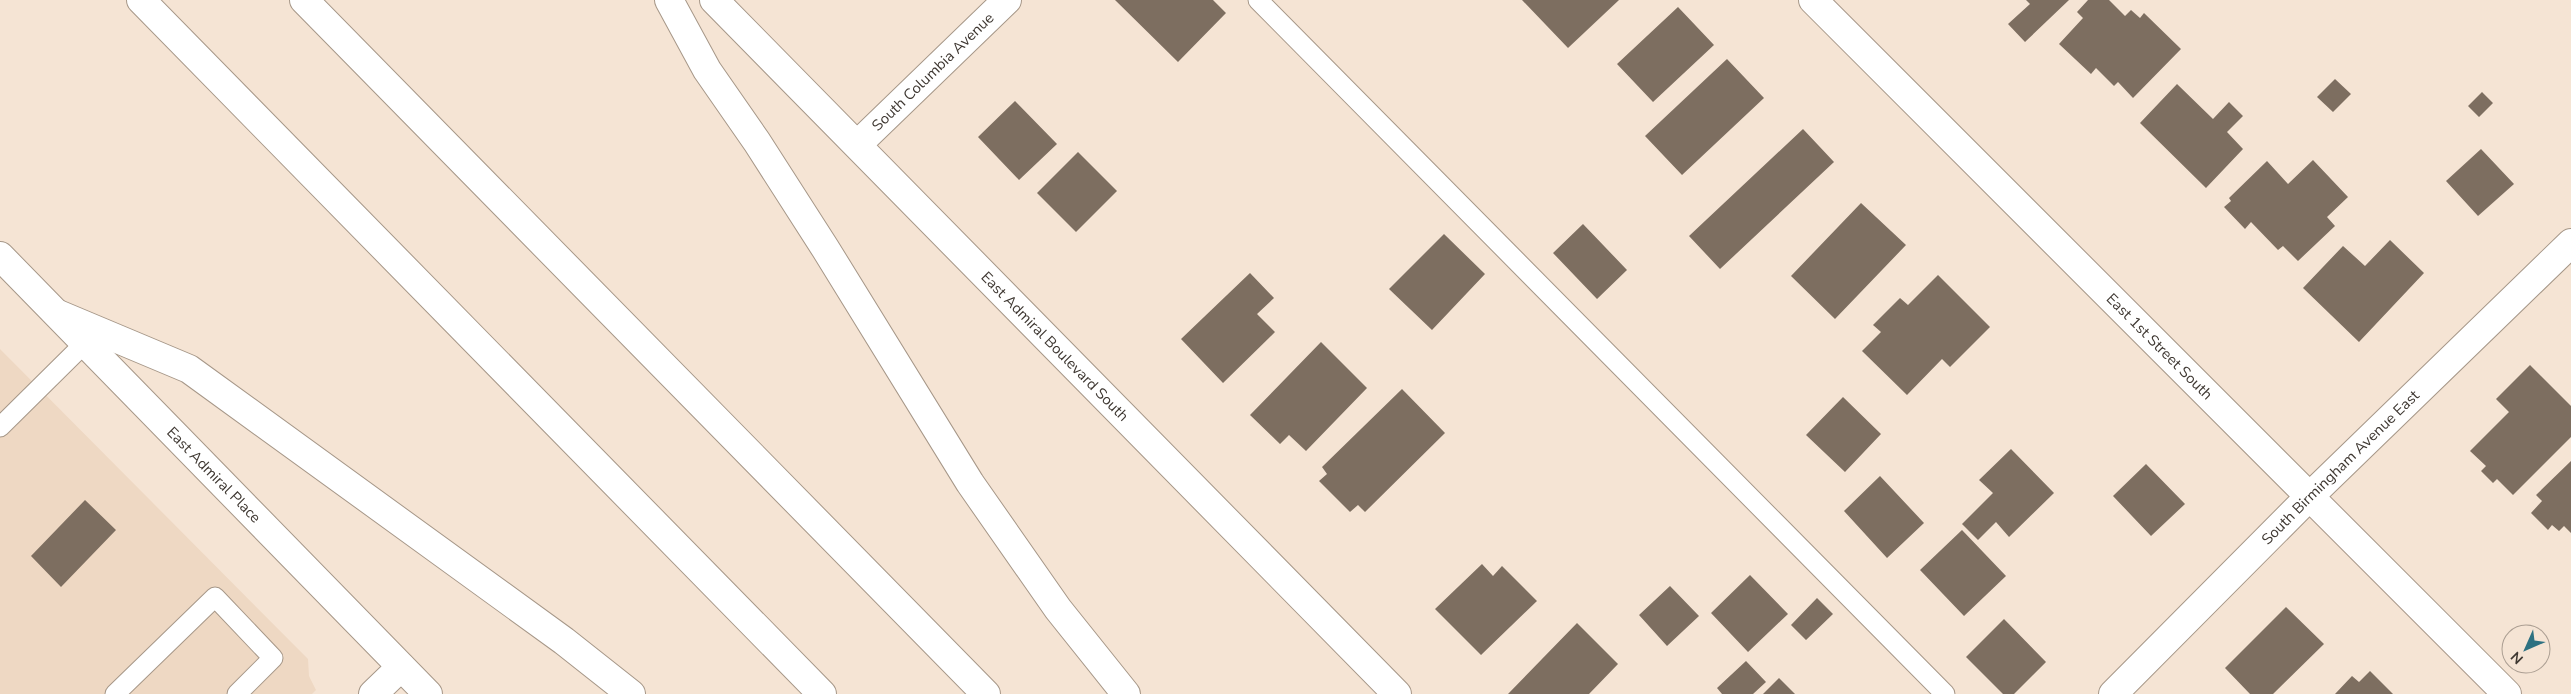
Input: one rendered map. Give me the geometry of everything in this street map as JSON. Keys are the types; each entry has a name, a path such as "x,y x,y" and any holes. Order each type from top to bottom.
{"main road":[{"path":"141,0 822,694"},
{"path":"304,0 986,694"},
{"path":"669,0 707,70 757,142 825,248 970,483 1058,609 1126,694"},
{"name":"East Admiral Boulevard South","path":"714,0 858,144 1397,694"},
{"name":"South Columbia Avenue","path":"858,144 1007,0"},
{"name":"East 1st Street South","path":"1813,0 2507,694"},
{"name":"South Birmingham Avenue East","path":"2113,694 2309,497 2571,243"},
{"name":"East Admiral Place","path":"0,256 428,694"},
{"path":"58,314 189,369 564,641 631,694"},
{"path":"373,694 401,667"}],"lane":[{"path":"1258,0 1945,694"},
{"path":"0,426 86,342"},
{"path":"116,694 214,597 273,658 237,694"}],"shaded area":[{"path":"0,349 308,659 309,676 316,690 312,694 0,694"}],"building":[{"path":"1115,0 1213,0 1226,13 1178,62"},
{"path":"1522,0 1619,0 1568,48"},
{"path":"2026,0 2069,0 2025,42 2008,24 2030,4"},
{"path":"2088,0 2109,0 2125,16 2131,10 2140,18 2144,13 2181,49 2133,98 2118,82 2114,86 2096,68 2091,74 2059,44 2083,18 2077,12"},
{"path":"1678,7 1714,45 1653,102 1617,64"},
{"path":"1727,59 1764,98 1682,175 1645,136"},
{"path":"2335,79 2351,94 2333,112 2317,97"},
{"path":"2177,84 2213,119 2229,102 2243,116 2227,132 2243,149 2206,188 2140,123"},
{"path":"2482,92 2493,103 2479,117 2468,106"},
{"path":"1015,101 1057,144 1019,180 978,137"},
{"path":"1803,129 1834,162 1720,269 1689,236"},
{"path":"2481,149 2514,184 2478,216 2446,181"},
{"path":"1078,152 1117,191 1076,232 1037,193"},
{"path":"2313,160 2348,197 2327,217 2335,226 2298,261 2283,246 2278,250 2251,222 2245,229 2224,207 2231,201 2229,198 2267,161 2288,184"},
{"path":"1861,203 1906,245 1835,319 1791,276"},
{"path":"1583,224 1627,270 1597,299 1553,253"},
{"path":"1444,234 1485,274 1432,330 1389,289"},
{"path":"2390,240 2424,273 2359,342 2303,288 2343,246 2365,266"},
{"path":"1250,273 1274,298 1257,314 1275,332 1223,383 1181,339"},
{"path":"1938,275 1990,327 1950,367 1942,359 1907,395 1862,351 1881,332 1873,325 1900,298 1908,305"},
{"path":"1321,342 1367,388 1306,451 1289,435 1280,444 1250,415"},
{"path":"2530,365 2571,406 2571,437 2513,495 2497,479 2493,483 2481,471 2486,466 2470,451 2509,412 2496,399"},
{"path":"1402,389 1445,433 1365,512 1358,505 1350,512 1319,481 1327,474 1322,467"},
{"path":"1843,397 1881,434 1845,472 1806,435"},
{"path":"2011,449 2054,493 2009,537 1996,522 1978,540 1962,524 1993,493 1979,480"},
{"path":"2571,461 2571,533 2564,526 2559,531 2552,525 2548,530 2531,513 2542,501 2536,495"},
{"path":"2146,464 2185,504 2151,536 2113,496"},
{"path":"1880,476 1924,523 1887,558 1844,511"},
{"path":"85,500 116,530 61,587 31,556"},
{"path":"1962,530 2006,576 1964,616 1920,570"},
{"path":"1482,564 1493,576 1502,566 1537,601 1481,655 1435,609"},
{"path":"1750,575 1788,614 1748,652 1711,613"},
{"path":"1670,586 1699,616 1667,646 1639,615"},
{"path":"1817,598 1833,614 1806,640 1791,625"},
{"path":"2286,607 2324,644 2273,694 2250,694 2225,668"},
{"path":"2004,619 2046,662 2014,694 2003,694 1966,657"},
{"path":"1577,623 1618,664 1589,694 1508,694"},
{"path":"1746,661 1766,682 1753,694 1722,694 1717,688"},
{"path":"2370,671 2393,694 2335,694 2352,676 2359,682"},
{"path":"1779,678 1795,694 1763,694"}]}
